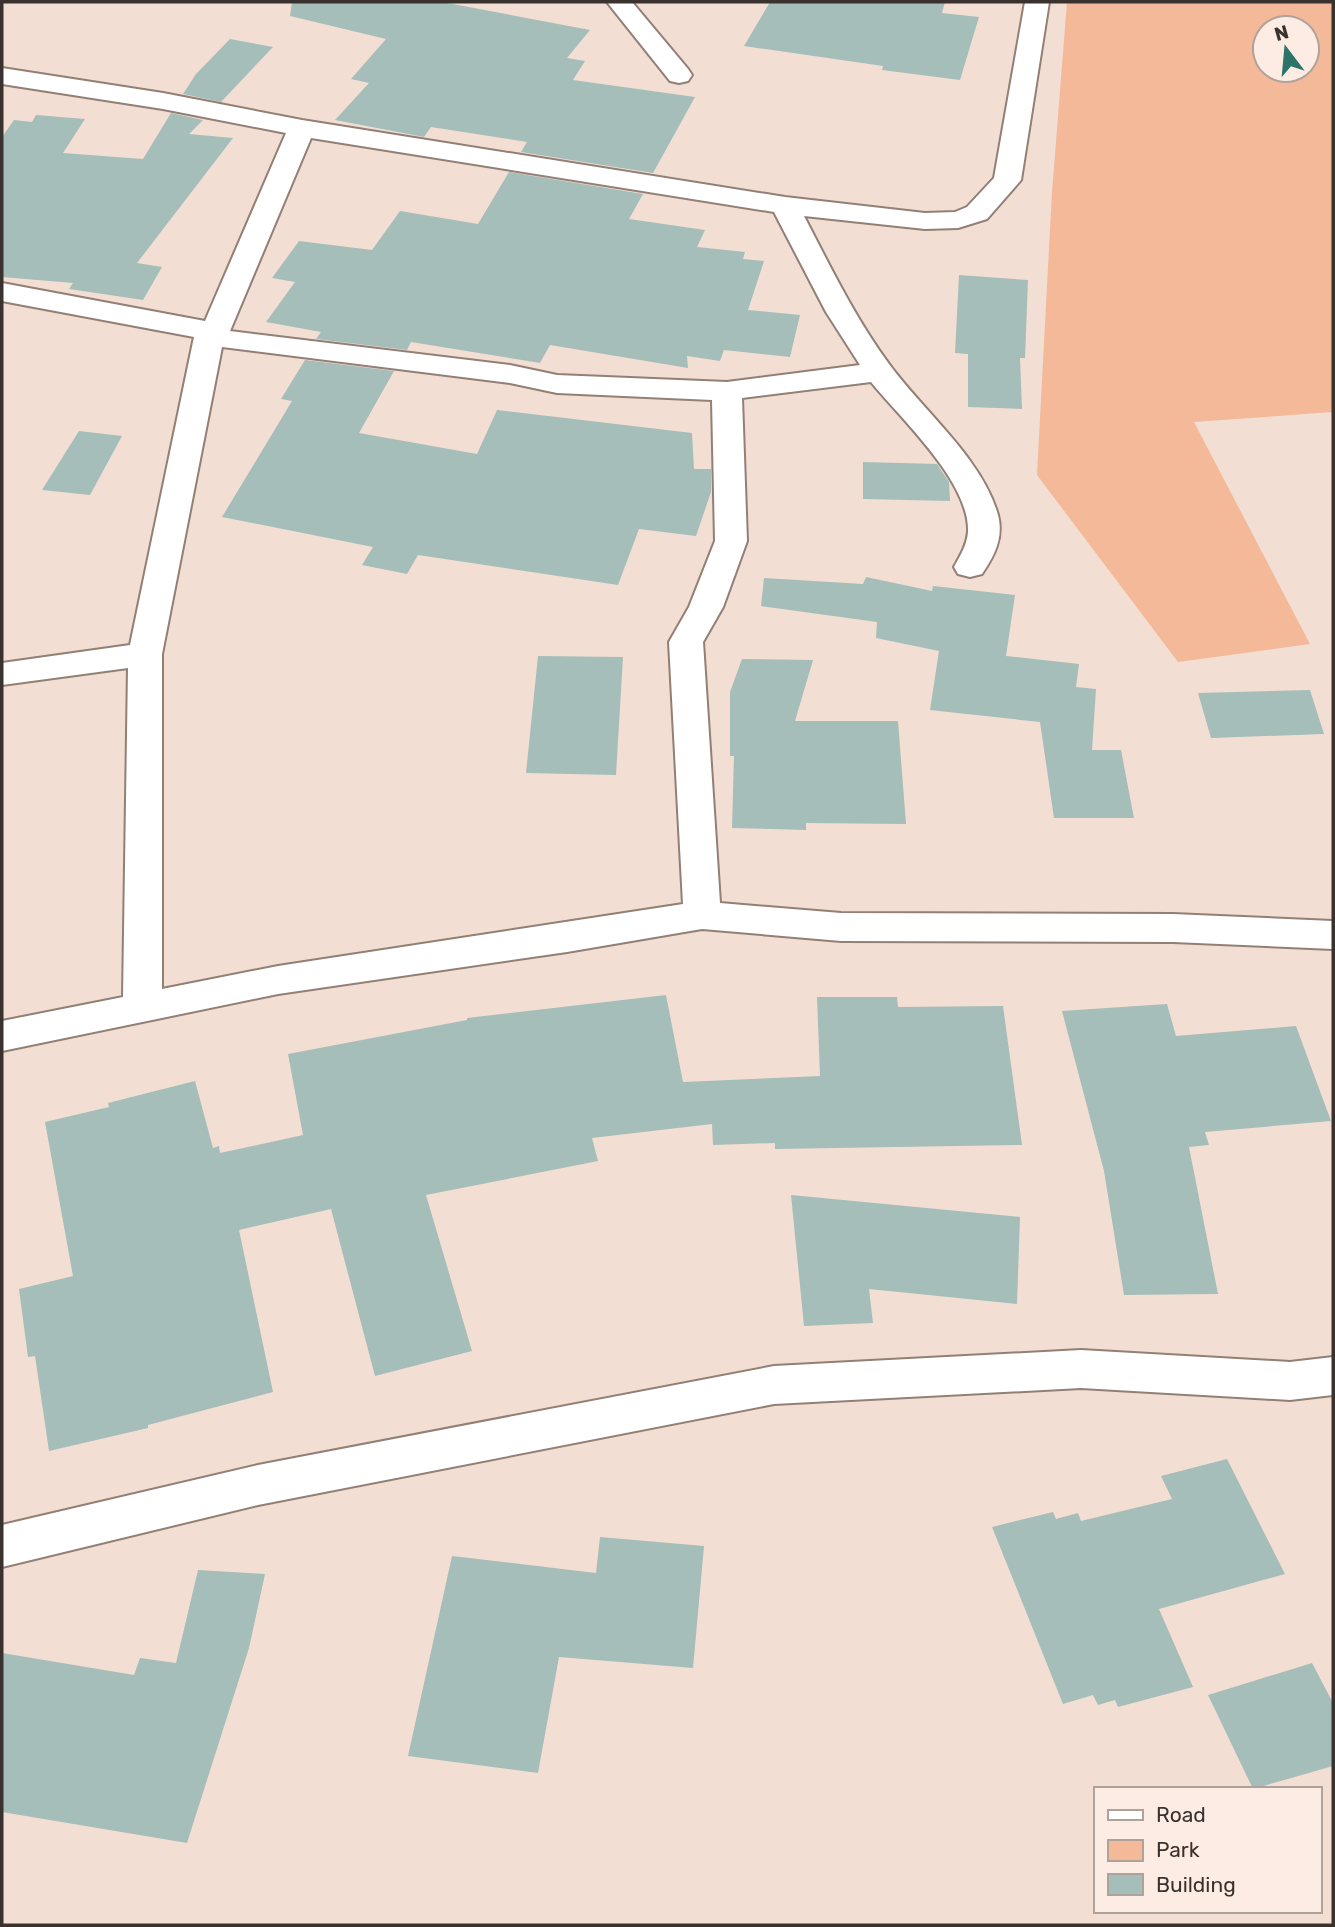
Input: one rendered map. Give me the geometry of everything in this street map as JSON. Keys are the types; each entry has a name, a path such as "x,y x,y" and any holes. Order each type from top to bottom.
{"street":[{"path":"619,2 679,75"},
{"path":"2,76 163,101 302,128 785,205 925,220 958,219 977,213 1007,180 1037,2"},
{"path":"142,1007 145,654 212,334 302,128"},
{"path":"785,205 824,283 879,372 960,473 981,511 985,542 970,566"},
{"path":"2,292 212,334 510,374 558,384 727,391 879,372"},
{"path":"702,915 686,642 706,607 731,541 727,391"},
{"path":"2,674 145,654"},
{"path":"2,1036 278,980 567,938 702,915 841,927 1173,928 1330,942"},
{"path":"2,1546 258,1485 774,1385 1081,1369 1290,1381 1333,1376"}],"green space":[{"path":"1067,2 1333,2 1333,412 1194,422 1310,644 1178,662 1037,475 1052,192"}],"building":[{"path":"292,2 442,2 590,30 567,58 585,61 573,80 695,97 653,173 521,152 527,142 431,127 424,137 335,120 369,83 351,79 386,39 290,16"},
{"path":"770,2 945,2 942,13 979,17 960,80 882,70 883,66 744,46"},
{"path":"230,39 273,47 221,102 183,94 196,74"},
{"path":"171,113 203,120 189,134 233,138 137,263 162,267 143,300 69,289 73,283 2,277 2,137 14,120 32,122 36,115 85,119 63,153 143,159"},
{"path":"509,172 643,194 629,219 705,230 697,247 745,252 743,259 764,261 748,310 800,315 790,357 724,350 720,361 687,356 688,368 550,345 540,363 411,342 407,350 316,339 321,332 266,322 295,282 272,278 299,241 372,250 400,211 478,224"},
{"path":"959,275 1028,280 1025,358 1020,358 1022,409 968,407 968,354 955,353"},
{"path":"305,360 394,371 359,433 477,454 497,410 692,433 694,469 711,469 711,492 696,536 639,529 618,585 418,555 407,574 362,565 373,547 222,517 292,401 281,399"},
{"path":"79,431 122,436 90,495 42,490"},
{"path":"863,462 937,464 949,482 950,501 863,499"},
{"path":"866,577 932,591 933,586 1015,595 1006,656 1079,664 1076,687 1096,689 1092,750 1121,750 1134,818 1054,818 1040,722 930,710 939,651 876,638 877,622 761,606 764,578 863,584"},
{"path":"538,656 623,657 616,775 526,773"},
{"path":"742,659 813,660 795,721 898,721 906,824 806,823 806,830 732,828 734,756 730,756 730,692"},
{"path":"1310,690 1324,734 1211,738 1198,693"},
{"path":"666,995 683,1082 820,1076 817,997 897,997 898,1007 1003,1006 1022,1145 775,1149 775,1143 713,1145 712,1124 592,1138 598,1161 426,1195 472,1351 375,1376 331,1209 239,1230 273,1392 148,1425 148,1428 49,1451 35,1356 28,1357 19,1289 73,1276 45,1122 109,1107 108,1103 195,1081 213,1148 219,1146 220,1153 303,1135 288,1054 467,1018"},
{"path":"1167,1004 1176,1036 1296,1026 1331,1121 1205,1132 1209,1145 1189,1147 1218,1294 1124,1295 1104,1171 1062,1011"},
{"path":"791,1195 1020,1217 1017,1304 869,1289 873,1323 804,1326"},
{"path":"1227,1459 1285,1574 1159,1609 1193,1687 1118,1707 1115,1700 1098,1705 1093,1695 1063,1704 992,1527 1053,1512 1056,1519 1078,1513 1081,1521 1172,1499 1161,1476"},
{"path":"600,1537 704,1546 693,1668 559,1657 538,1773 408,1756 452,1556 596,1573"},
{"path":"198,1570 265,1574 249,1648 187,1843 2,1812 2,1653 134,1675 140,1658 176,1663"},
{"path":"1312,1663 1333,1703 1333,1766 1252,1787 1208,1695"}]}
